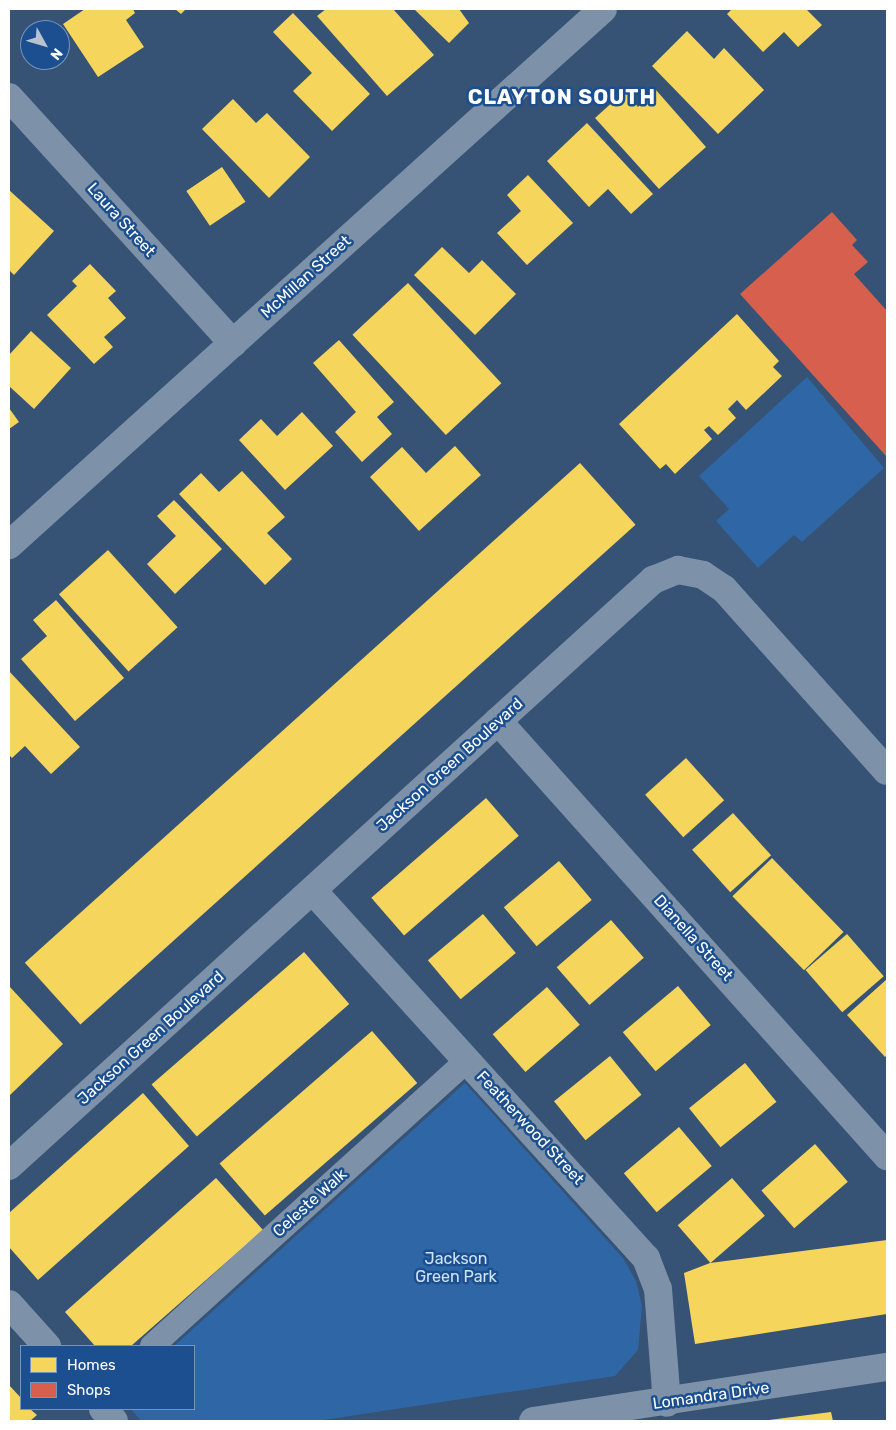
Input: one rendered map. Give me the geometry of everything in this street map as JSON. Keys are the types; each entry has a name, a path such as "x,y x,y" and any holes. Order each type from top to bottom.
{"street":[{"name":"McMillan Street","path":"9,545 603,9"},
{"name":"Laura Street","path":"9,97 233,343"},
{"name":"Jackson Green Boulevard","path":"9,1166 313,892 653,580 678,570 703,575 724,589 887,771"},
{"name":"Dianella Street","path":"498,721 887,1156"},
{"name":"Featherwood Street","path":"313,892 646,1258 658,1289 667,1402"},
{"name":"Celeste Walk","path":"153,1345 467,1060"},
{"path":"9,1304 47,1345"},
{"name":"Lomandra Drive","path":"534,1421 887,1368"},
{"path":"103,1410 114,1421"}],"green space":[{"path":"807,377 884,468 802,542 794,535 758,568 716,521 729,509 699,476"},
{"name":"Jackson Green Park","path":"465,1083 623,1258 636,1281 642,1306 638,1350 615,1376 317,1421 141,1421 132,1410 195,1410 195,1345 175,1345"}],"building: Homes":[{"path":"85,9 133,9 135,13 126,20 144,47 98,77 70,35 69,20"},
{"path":"175,9 186,9 181,14"},
{"path":"326,9 393,9 434,55 387,96 317,16"},
{"path":"414,9 459,9 469,23 449,43"},
{"path":"732,9 806,9 822,25 798,47 784,32 763,52 727,14"},
{"path":"293,13 370,94 332,131 293,91 312,73 273,32"},
{"path":"687,31 714,59 724,48 764,90 718,134 652,66"},
{"path":"656,90 706,147 659,189 595,118 625,91 638,107"},
{"path":"233,99 256,123 267,113 310,157 269,198 202,129"},
{"path":"587,123 653,194 631,214 608,189 589,207 547,161"},
{"path":"222,167 245,202 210,226 186,191"},
{"path":"528,175 573,223 527,265 497,233 521,211 507,195"},
{"path":"9,190 54,231 14,275 9,270"},
{"path":"442,247 469,273 482,260 516,294 475,335 414,275"},
{"path":"90,264 116,291 108,298 126,318 104,337 113,347 94,364 47,315 77,286 72,281"},
{"path":"408,283 501,383 446,435 352,335"},
{"path":"737,314 779,361 773,367 782,376 746,410 737,400 728,409 736,418 718,435 709,426 704,430 712,439 675,474 666,464 660,469 619,424"},
{"path":"31,331 71,368 34,409 9,386 9,355"},
{"path":"339,340 394,402 377,417 392,434 362,462 335,432 356,412 313,363"},
{"path":"9,408 19,422 9,429"},
{"path":"302,412 333,446 285,490 239,440 261,419 277,436"},
{"path":"455,446 481,475 419,531 370,477 402,447 426,473"},
{"path":"580,463 636,525 80,1025 25,963"},
{"path":"242,471 285,517 267,533 292,559 265,585 179,494 201,473 219,492"},
{"path":"174,500 222,549 175,594 147,564 176,536 157,516"},
{"path":"108,550 178,627 129,671 59,594"},
{"path":"56,600 124,678 75,721 21,659 47,636 33,620"},
{"path":"9,671 80,747 51,774 25,746 12,758 9,755"},
{"path":"686,758 724,800 683,837 645,795"},
{"path":"486,798 519,836 404,935 371,898"},
{"path":"733,813 771,855 730,892 692,850"},
{"path":"772,858 844,932 804,970 732,896"},
{"path":"559,861 592,900 537,946 504,907"},
{"path":"483,914 516,953 461,999 428,960"},
{"path":"611,920 644,958 589,1005 557,967"},
{"path":"847,934 884,976 842,1012 805,970"},
{"path":"304,952 349,1004 197,1137 152,1085"},
{"path":"887,979 887,1055 885,1057 847,1015"},
{"path":"9,986 63,1044 9,1096"},
{"path":"678,986 711,1025 656,1071 623,1032"},
{"path":"547,987 580,1025 525,1072 493,1034"},
{"path":"372,1031 417,1083 265,1216 220,1164"},
{"path":"610,1056 641,1095 586,1140 554,1101"},
{"path":"745,1063 776,1102 721,1147 689,1108"},
{"path":"143,1093 189,1146 38,1280 9,1247 9,1213"},
{"path":"679,1127 712,1166 657,1212 624,1173"},
{"path":"815,1144 848,1182 794,1228 761,1191"},
{"path":"216,1178 263,1230 132,1345 94,1345 65,1312"},
{"path":"732,1178 765,1216 710,1263 678,1225"},
{"path":"887,1240 887,1314 695,1344 684,1273 710,1263"},
{"path":"9,1385 20,1397 20,1410 31,1410 37,1415 30,1421 9,1421"},
{"path":"831,1412 833,1421 769,1421 769,1420"}],"building: Shops":[{"path":"832,212 857,240 852,245 868,262 854,274 887,311 887,457 740,294"}],"district":[{"name":"CLAYTON SOUTH","path":"562,97"}]}
